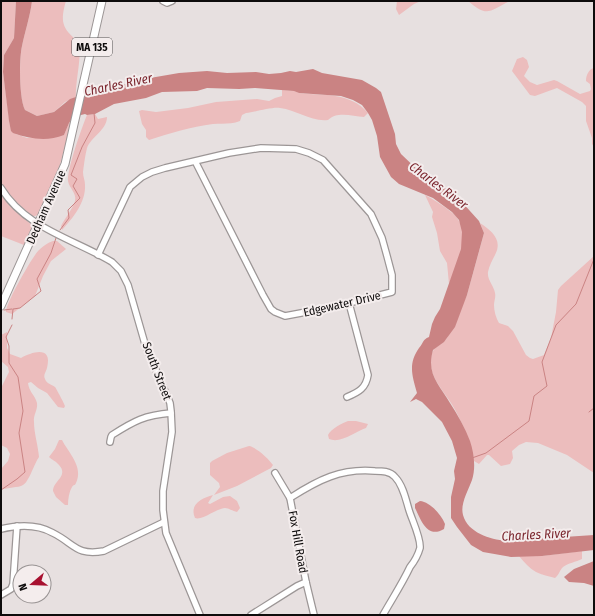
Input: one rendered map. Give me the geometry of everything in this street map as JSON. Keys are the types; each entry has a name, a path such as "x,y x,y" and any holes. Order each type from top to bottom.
{"main road":[{"name":"Dedham Avenue","path":"1,306 62,172 76,119 102,1"}],"street":[{"path":"163,1 167,3 172,1"},
{"name":"Edgewater Drive","path":"98,254 130,188 142,177 152,172 195,161 247,150 282,148 303,151 322,160 371,214 382,238 392,275 392,292 292,315 285,316 275,312 271,309 195,161"},
{"name":"South Street","path":"1,188 13,203 38,224 98,254 116,265 127,281 145,344 170,403 172,413 172,432 163,491 164,522 166,533 200,615"},
{"path":"346,397 360,392 365,386 368,375 349,303"},
{"path":"110,442 112,435 132,423 151,415 172,413"},
{"path":"290,498 326,478 347,471 363,470 384,472 391,473 396,477 408,506 419,539 420,547 418,554 383,615"},
{"name":"Fox Hill Road","path":"275,473 290,498 306,582 314,615"},
{"path":"1,529 17,526 33,526 54,533 76,549 94,553 104,551 164,522"},
{"path":"1,595 11,589 13,584 17,526"},
{"path":"251,615 297,586 306,582"}],"shaded area":[{"path":"1,1 16,1 14,38 4,55 3,72 10,126 16,134 27,138 64,135 73,117 59,168 38,215 35,216 32,216 13,199 1,185"},
{"path":"32,1 66,1 63,14 64,24 73,37 78,41 80,53 76,97 65,102 54,112 37,116 25,110 20,79 21,52"},
{"path":"397,1 421,1 414,4 399,15 396,9"},
{"path":"468,1 510,1 493,10 485,11 480,10"},
{"path":"523,57 527,60 529,67 524,76 530,82 537,85 554,80 580,94 590,91 590,84 586,81 586,79 589,71 594,68 594,147 586,121 586,106 582,102 557,88 535,96 530,95 512,71 517,59"},
{"path":"282,90 345,98 361,106 368,113 364,117 340,115 332,117 328,120 322,120 310,118 286,109 272,108 246,113 242,115 240,121 237,122 197,127 149,140 146,137 146,130 142,124 139,111 156,112 188,108 216,102 257,99 269,101 282,96"},
{"path":"95,114 98,119 107,117 106,122 102,130 92,140 87,148 83,172 85,191 81,204 62,230 61,226 75,201 75,195 68,181 72,158 87,115"},
{"path":"1,194 12,208 33,226 24,245 1,236"},
{"path":"425,195 453,214 458,219 462,228 462,244 449,284 447,263 440,251 437,233 432,217 433,212"},
{"path":"480,223 489,229 495,236 498,245 488,272 495,293 494,307 497,319 499,323 508,326 513,331 526,355 533,359 544,355 551,338 558,290 594,256 594,473 567,455 538,443 526,442 519,445 512,451 513,458 510,464 501,466 489,455 487,455 479,464 474,461 468,438 453,405 434,378 431,366 432,353 447,338 467,295 484,233"},
{"path":"53,241 57,241 66,249 51,261 35,296 12,314 6,312 14,292 38,251"},
{"path":"7,332 7,348 10,354 21,358 36,352 40,352 47,356 48,361 44,378 55,387 65,406 64,408 58,407 47,393 31,382 28,383 37,403 34,419 39,457 29,477 23,485 1,490 1,469 8,461 10,454 7,448 1,445 1,388 9,372 8,367 1,361 1,335"},
{"path":"348,421 368,424 366,428 343,439 329,439 328,435 332,431"},
{"path":"59,440 62,440 74,460 78,471 76,483 69,493 68,505 65,505 56,497 53,491 55,484 61,475 62,469 49,457"},
{"path":"249,446 259,451 269,460 273,465 271,468 237,486 214,495 220,487 219,483 210,475 210,463 227,453"},
{"path":"213,495 208,503 210,504 223,497 230,496 237,501 240,508 237,512 226,508 201,518 195,518 195,505 201,500"},
{"path":"582,551 582,559 567,564 555,578 536,572 519,556 542,556"}],"water":[{"name":"Charles River","path":"16,1 32,1 21,52 20,79 25,110 37,116 54,112 70,99 93,91 150,78 179,73 207,71 227,73 256,72 269,74 313,69 322,73 362,80 381,92 395,134 396,144 401,154 424,176 439,183 461,201 479,221 484,233 467,295 455,327 444,342 433,350 431,358 432,372 466,431 473,450 473,475 463,506 463,515 475,531 493,539 506,541 594,535 594,550 542,556 511,557 483,552 471,545 451,518 451,497 455,479 454,471 457,458 452,441 442,422 422,402 416,399 410,402 417,393 412,370 413,359 423,341 429,337 432,324 440,309 461,249 462,232 459,220 452,212 433,198 399,184 391,177 380,157 377,136 372,120 362,105 341,96 255,88 207,88 197,91 162,92 146,98 114,104 95,114 85,114 73,117 64,135 58,137 38,139 19,135 11,131 3,72 4,55 14,38"},
{"path":"420,501 431,506 441,516 445,524 444,529 433,532 425,527 415,508 415,504"},
{"path":"594,561 594,586 584,583 569,582 564,577 574,569"}],"waterway":[{"path":"60,230 69,218 68,210 80,198 73,186 77,179 71,175 82,147 95,123 94,113"},
{"path":"12,319 13,309 20,308 41,291 37,279 51,253 56,238"},
{"path":"472,458 486,453 529,421 534,396 547,386 542,362 556,325 576,304 594,259"},
{"path":"4,310 12,309"},
{"path":"1,490 25,472 19,433 23,411 18,377 9,363 9,346 6,337 12,325"},
{"path":"589,412 594,408"}]}
